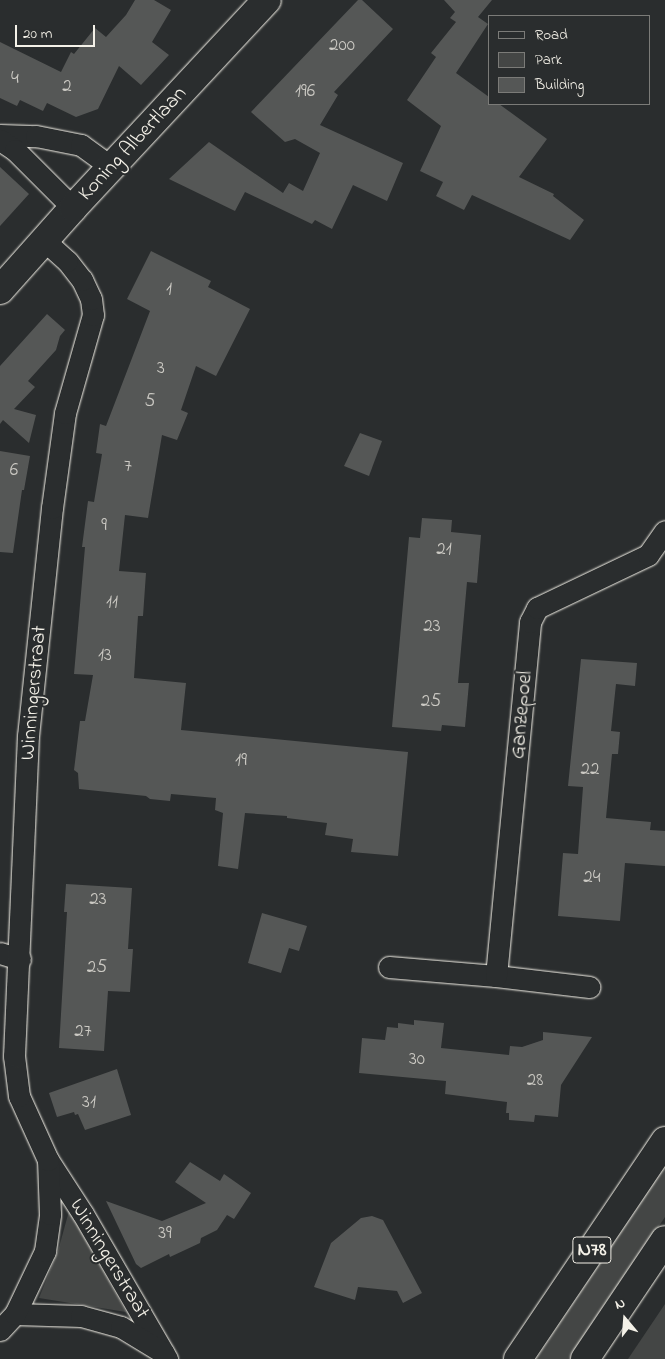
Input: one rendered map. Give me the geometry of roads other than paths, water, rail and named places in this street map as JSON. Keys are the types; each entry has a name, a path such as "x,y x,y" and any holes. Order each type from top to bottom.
{"main road":[{"name":"Koning Albertlaan","path":"0,290 73,208 267,0"},
{"name":"N78","path":"518,1359 665,1141"},
{"name":"N78","path":"585,1359 665,1240"}],"street":[{"path":"0,135 36,136 81,145 112,167"},
{"path":"0,140 22,156 73,208"},
{"name":"Winningerstraat","path":"45,241 67,261 82,280 91,299 93,315 65,413 52,508 28,736 10,956 14,1056 19,1096 48,1160 83,1214 169,1358"},
{"name":"Ganzepoel","path":"496,976 530,622 536,608 648,554 665,531"},
{"path":"390,967 496,976 589,987"},
{"name":"Winningerstraat","path":"0,1330 15,1314 45,1251 50,1214 48,1160"},
{"path":"15,1314 82,1316 121,1327 169,1358"}]}
